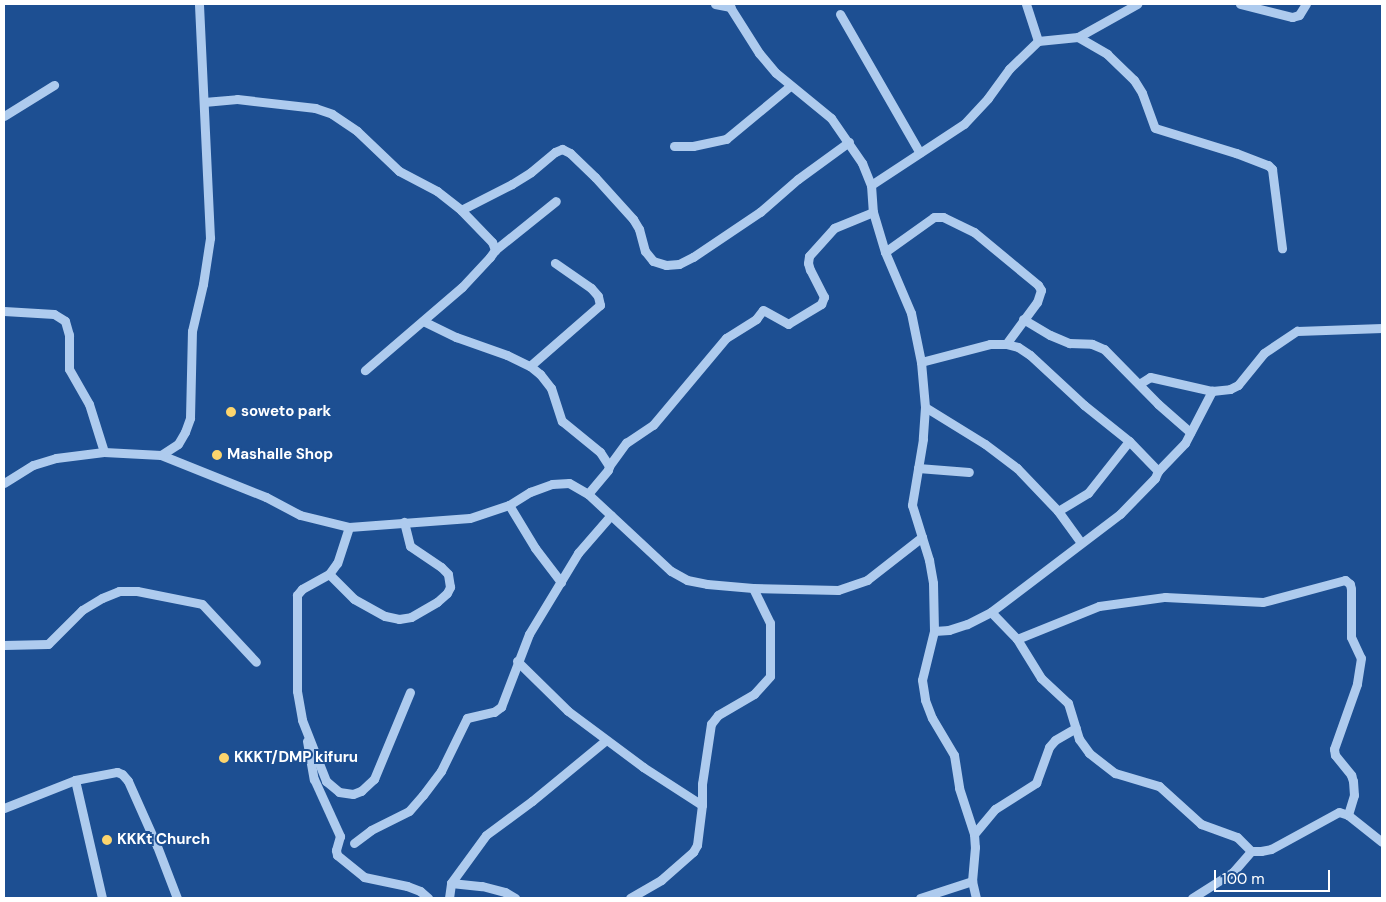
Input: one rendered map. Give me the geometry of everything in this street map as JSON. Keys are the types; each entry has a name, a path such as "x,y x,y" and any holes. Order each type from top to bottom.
{"street":[{"path":"161,454 178,444 190,418 192,330 203,284 210,238 199,4"},
{"path":"715,4 729,5 759,54 790,86 830,118 849,142 862,163 871,185 873,212 885,252 911,313 922,362 925,407 912,505 933,583 934,631 922,680 932,718 954,755 959,788 974,834 975,847 972,881 976,898"},
{"path":"1026,4 1038,42"},
{"path":"871,185 964,124 988,98 1009,69 1038,42 1078,37 1137,4"},
{"path":"1240,4 1292,17 1299,16 1306,4"},
{"path":"840,14 920,153"},
{"path":"1078,37 1107,54 1134,80 1155,128 1236,153 1268,165 1272,169 1282,248"},
{"path":"4,116 54,85"},
{"path":"674,146 693,146 726,139 790,86"},
{"path":"204,102 237,99 322,109 357,131 399,171 437,191 461,210 492,242 495,250"},
{"path":"461,210 512,184 531,172 555,152 562,149 570,153 595,177 633,219 639,229 645,252 653,261 666,265 679,264 693,257 760,212 798,179 849,142"},
{"path":"365,370 462,287 495,250 556,201"},
{"path":"588,494 608,470 626,443 653,425 726,338 756,319 763,310 788,324 821,304 824,297 810,270 809,256 834,228 873,212"},
{"path":"885,252 934,217 943,217 974,232 1038,285 1041,295 1006,344"},
{"path":"530,366 600,305 598,296 591,288 555,263"},
{"path":"4,311 54,314 64,321 69,335 69,369 89,404 104,452"},
{"path":"1023,319 1069,343 1092,344 1104,349 1190,432"},
{"path":"423,321 456,337 507,355 530,366 547,381 562,420 600,452 609,466"},
{"path":"1139,384 1150,377 1212,391 1238,386 1256,359 1297,331 1382,328"},
{"path":"922,362 990,344 1006,344 1018,347 1030,355 1084,405 1129,441 1158,472"},
{"path":"934,631 949,630 967,624 991,612 1120,514 1155,478 1158,472 1185,443 1212,391"},
{"path":"925,407 986,444 1017,468 1058,512 1081,543"},
{"path":"1058,512 1088,493 1129,441"},
{"path":"4,483 33,465 56,458 104,452 161,454 250,490 300,515 349,527 470,518 509,505 530,492 552,484 569,483 588,494 671,571 687,580 707,584 753,588 838,590 854,586 866,580 922,537"},
{"path":"918,468 969,472"},
{"path":"509,505 535,548 561,582"},
{"path":"354,843 371,830 409,811 423,796 441,771 467,718 494,712 501,708 517,661 529,634 578,553 611,515"},
{"path":"329,574 354,599 384,616 411,617 437,602 447,593 450,587 448,574 442,566 410,546 404,522"},
{"path":"349,527 337,563 329,574 302,589 297,595 297,691 314,778 340,836 336,850 337,855 364,877 407,886 420,891 428,898"},
{"path":"1017,639 1099,606 1165,597 1263,602 1345,580 1350,584 1351,589 1351,637 1361,658 1357,684 1334,749 1335,755 1351,775 1353,781 1354,795 1348,816"},
{"path":"630,898 661,880 694,852 697,845 702,805 702,784 711,724 718,715 754,694 770,676 770,622 753,588"},
{"path":"4,644 48,644 82,610 102,598 119,592 137,591 202,604 256,662"},
{"path":"991,612 1017,639 1041,678 1068,703 1079,739 1100,763 1115,773 1159,786 1201,824 1236,838 1251,851"},
{"path":"517,661 568,712 643,768 702,805"},
{"path":"302,720 326,781 339,792 354,794 361,791 374,779 410,692"},
{"path":"974,834 996,809 1036,783 1049,747 1055,740 1076,728"},
{"path":"449,898 451,883 486,835 532,801 606,740"},
{"path":"4,808 75,780 116,772 128,781 177,898"},
{"path":"75,780 102,898"},
{"path":"1192,898 1233,872 1251,851 1270,848 1339,812 1348,816 1382,842"},
{"path":"920,898 972,881"},
{"path":"451,883 482,886 505,892 515,898"}],"place":[{"name":"soweto park","path":"231,412"},
{"name":"Mashalle Shop","path":"217,455"},
{"name":"KKKT/DMP kifuru","path":"224,758"},
{"name":"KKKt Church","path":"107,840"}]}
